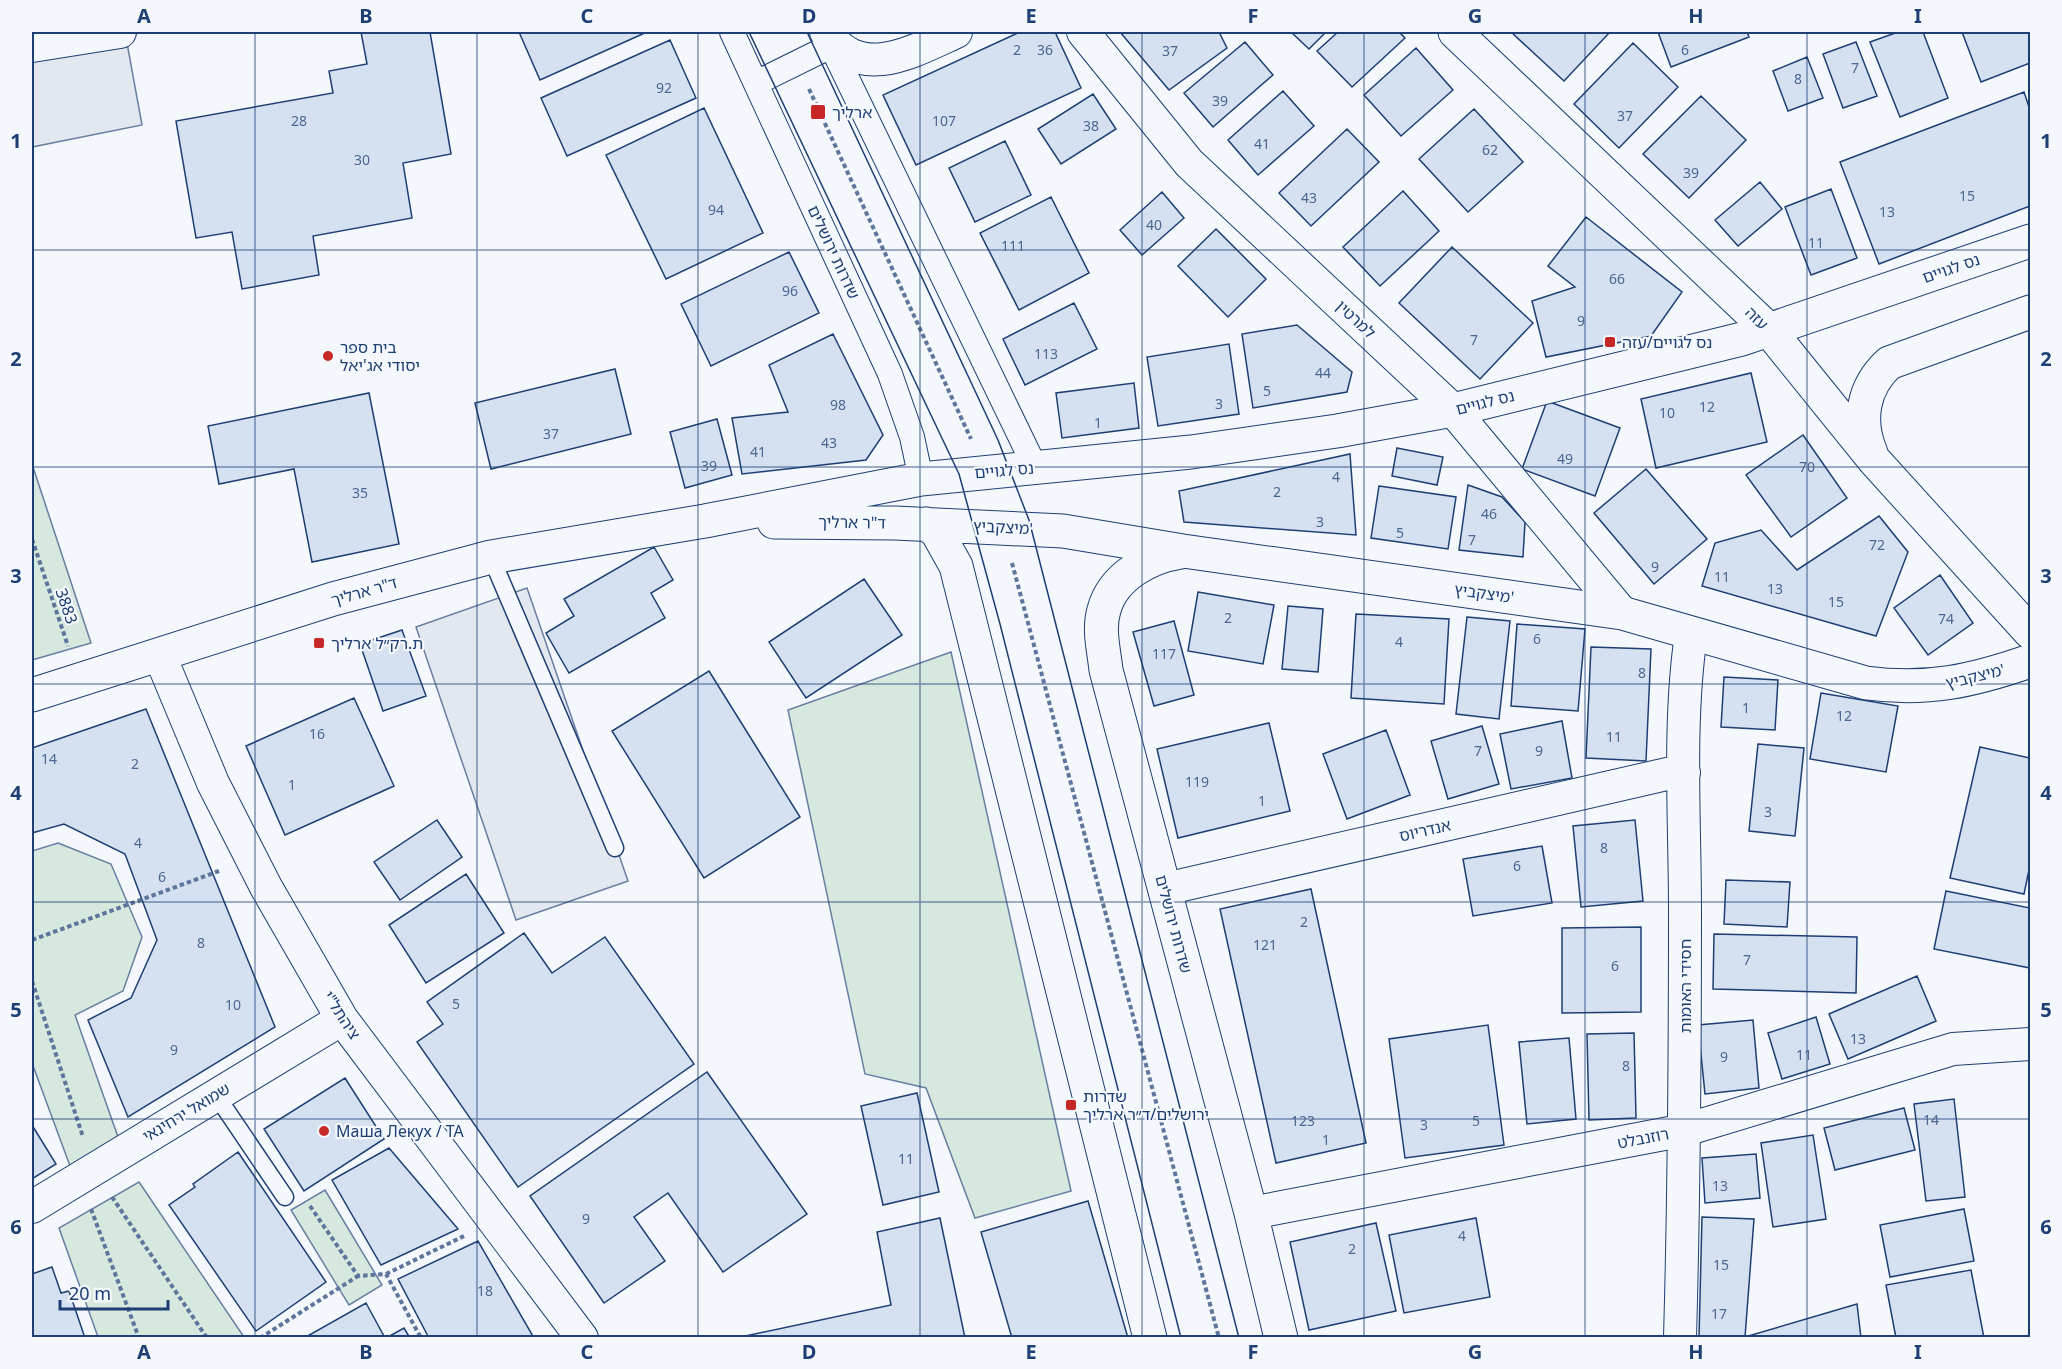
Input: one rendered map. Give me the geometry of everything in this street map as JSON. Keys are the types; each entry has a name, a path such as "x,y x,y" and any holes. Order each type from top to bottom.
{"street":[{"path":"32,46 120,32"},
{"name":"שדרות ירושלים","path":"732,32 890,374 912,437 921,479"},
{"path":"827,36 839,48 852,55 870,60 889,59 908,54 956,32"},
{"name":"למרטין","path":"1083,32 1189,162 1453,410 1622,613"},
{"name":"עזה","path":"1455,32 1770,330 1874,460 2031,632"},
{"path":"756,83 796,63 827,36"},
{"path":"827,36 1035,467"},
{"name":"נס לגויים","path":"921,479 1191,452 1337,431 1453,410 1742,339 2031,241"},
{"path":"1874,460 1868,446 1862,416 1865,400 1878,372 1903,356 2031,312"},
{"name":"ד\"ר ארליך","path":"32,695 333,599 491,557 705,521 921,479"},
{"name":"ד\"ר ארליך","path":"705,521 927,524"},
{"path":"927,524 938,532 948,547 962,587 1150,1338"},
{"name":"מיצקביץ'","path":"927,524 1063,531 1183,551 1622,613 1691,635 1866,683 1900,687 1950,684 2031,661"},
{"name":"שדרות ירושלים","path":"1183,551 1147,562 1120,581 1110,594 1103,611 1101,636 1106,670 1251,1213 1281,1338"},
{"name":"חסידי האומות","path":"1680,1338 1685,1130 1684,773 1691,635"},
{"name":"ציהתל\"י","path":"160,656 213,783 266,887 342,1019 582,1337"},
{"name":"אנדריוס","path":"1165,889 1680,771 1684,773"},
{"name":"שמואל ירחינאי","path":"32,1207 342,1019"},
{"name":"רוזנבלט","path":"1251,1213 1685,1130 1953,1049 2031,1044"}],"lane":[{"path":"491,557 615,848"},
{"path":"216,1095 285,1197"}],"path":[{"path":"796,63 952,396 984,472"},
{"path":"1003,527 1219,1338"},
{"name":"3883","path":"32,539 80,680"},
{"path":"32,940 213,873"},
{"path":"32,981 86,1173 139,1338"},
{"path":"86,1173 207,1338"},
{"path":"306,1200 358,1276"},
{"path":"260,1338 358,1276 386,1274 496,1221"},
{"path":"386,1274 421,1338"}],"shaded area":[{"path":"32,32 125,32 142,125 32,147"},
{"path":"32,464 91,643 32,660"},
{"path":"527,588 628,881 516,920 416,627"},
{"path":"951,652 1071,1191 975,1218 926,1088 865,1074 788,710"},
{"path":"58,843 111,864 142,937 123,991 75,1015 118,1137 70,1166 32,1063 32,851"},
{"path":"139,1182 244,1337 98,1337 59,1228"},
{"path":"325,1190 382,1285 349,1305 291,1210"}],"building":[{"path":"361,32 430,32 451,154 403,163 412,218 313,236 319,275 242,289 232,232 196,238 176,121 333,93 329,71 367,64"},
{"path":"519,32 647,32 540,80"},
{"path":"1020,32 1055,32 1081,88 916,165 883,95"},
{"path":"1120,32 1219,32 1227,48 1169,90"},
{"path":"1291,32 1326,32 1309,49"},
{"path":"1338,32 1399,32 1405,38 1352,87 1317,51"},
{"path":"1511,32 1610,32 1564,81"},
{"path":"1658,32 1747,32 1749,37 1671,67"},
{"path":"1898,32 1923,32 1948,98 1900,117 1870,42"},
{"path":"1962,32 2030,32 2030,63 1981,82"},
{"path":"670,40 696,98 567,156 541,98"},
{"path":"1245,42 1273,75 1213,127 1184,93"},
{"path":"1856,42 1877,96 1843,108 1823,54"},
{"path":"1633,43 1678,87 1619,148 1574,104"},
{"path":"1416,48 1453,90 1401,136 1364,95"},
{"path":"1807,57 1823,98 1788,111 1773,71"},
{"path":"1283,91 1314,126 1258,175 1228,140"},
{"path":"2024,92 2030,110 2030,206 1879,264 1840,162"},
{"path":"1093,94 1116,129 1061,164 1038,129"},
{"path":"1701,96 1746,140 1689,198 1643,154"},
{"path":"704,108 763,233 666,279 606,155"},
{"path":"1474,109 1523,162 1468,212 1419,159"},
{"path":"1347,129 1379,162 1311,226 1279,193"},
{"path":"1005,141 1031,195 975,222 949,168"},
{"path":"1760,182 1782,209 1738,246 1715,220"},
{"path":"1831,189 1857,258 1811,275 1785,207"},
{"path":"1403,191 1439,231 1380,286 1343,247"},
{"path":"1162,192 1184,218 1142,255 1120,230"},
{"path":"1051,197 1089,273 1019,310 980,233"},
{"path":"1586,217 1682,292 1651,336 1546,357 1532,301 1575,287 1548,266"},
{"path":"1216,229 1266,279 1228,317 1178,266"},
{"path":"1452,247 1533,323 1480,379 1399,303"},
{"path":"789,252 819,313 711,366 681,304"},
{"path":"1074,303 1097,349 1025,385 1003,339"},
{"path":"1297,325 1352,372 1347,392 1253,408 1242,334"},
{"path":"833,334 883,435 866,460 742,474 732,418 788,412 769,365"},
{"path":"1229,344 1239,414 1158,426 1147,357"},
{"path":"615,369 631,434 491,469 475,403"},
{"path":"1751,373 1767,442 1656,468 1641,399"},
{"path":"1134,383 1139,428 1062,438 1056,393"},
{"path":"369,393 399,544 312,562 294,469 219,484 208,426"},
{"path":"1547,401 1620,428 1595,496 1522,469"},
{"path":"717,419 732,475 685,488 670,432"},
{"path":"1803,435 1847,498 1791,537 1746,475"},
{"path":"1397,448 1443,457 1437,485 1392,476"},
{"path":"1350,454 1356,535 1184,522 1179,491"},
{"path":"1646,469 1707,539 1654,584 1594,513"},
{"path":"1468,485 1502,497 1525,522 1523,557 1459,550"},
{"path":"1379,486 1456,497 1448,549 1371,538"},
{"path":"1879,516 1908,552 1876,636 1702,586 1715,543 1761,530 1797,570"},
{"path":"654,547 673,580 651,593 665,618 569,673 546,633 574,616 564,599"},
{"path":"1940,575 1973,623 1928,655 1894,608"},
{"path":"864,579 902,635 806,698 769,642"},
{"path":"1198,592 1274,605 1263,664 1188,651"},
{"path":"1288,606 1323,609 1318,672 1282,669"},
{"path":"1356,614 1449,619 1444,704 1351,698"},
{"path":"1467,617 1510,621 1499,719 1456,714"},
{"path":"1174,621 1194,695 1154,706 1133,632"},
{"path":"1517,624 1585,629 1578,711 1511,706"},
{"path":"402,630 426,696 383,711 360,644"},
{"path":"1591,647 1651,649 1646,761 1586,758"},
{"path":"709,671 800,817 704,878 612,731"},
{"path":"1724,677 1778,680 1775,730 1721,727"},
{"path":"1821,693 1898,706 1886,772 1810,759"},
{"path":"354,698 394,786 285,835 246,746"},
{"path":"146,709 275,1027 128,1117 88,1020 131,998 157,940 125,854 64,824 32,833 32,748"},
{"path":"1562,721 1572,778 1511,789 1500,734"},
{"path":"1269,723 1290,811 1178,838 1157,749"},
{"path":"1482,726 1499,784 1448,799 1431,741"},
{"path":"1386,730 1410,795 1347,819 1323,754"},
{"path":"1758,744 1804,748 1795,836 1749,831"},
{"path":"1980,747 2030,758 2030,865 2024,894 1950,878"},
{"path":"437,820 462,857 400,900 374,862"},
{"path":"1635,820 1643,901 1581,907 1573,826"},
{"path":"1542,846 1552,903 1473,916 1463,859"},
{"path":"466,874 504,933 426,983 389,925"},
{"path":"1726,880 1790,882 1787,927 1724,924"},
{"path":"1311,889 1366,1143 1276,1163 1220,909"},
{"path":"1946,891 2030,908 2030,968 1934,949"},
{"path":"1641,927 1641,1012 1562,1013 1562,928"},
{"path":"524,933 552,973 605,937 694,1064 518,1187 417,1042 443,1024 427,1002"},
{"path":"1714,934 1857,937 1856,993 1713,989"},
{"path":"1917,976 1936,1021 1848,1059 1829,1014"},
{"path":"1816,1017 1830,1064 1782,1079 1768,1033"},
{"path":"1753,1020 1759,1088 1705,1094 1698,1025"},
{"path":"1488,1025 1504,1145 1405,1158 1389,1039"},
{"path":"1634,1033 1636,1118 1589,1120 1587,1034"},
{"path":"1569,1038 1576,1119 1527,1124 1519,1042"},
{"path":"707,1072 807,1214 723,1272 668,1193 634,1217 665,1261 604,1303 530,1196"},
{"path":"345,1078 384,1139 304,1191 264,1129"},
{"path":"917,1093 939,1192 883,1205 861,1106"},
{"path":"1954,1099 1965,1197 1926,1201 1914,1104"},
{"path":"1904,1108 1915,1150 1835,1170 1824,1128"},
{"path":"32,1125 56,1164 32,1179"},
{"path":"1813,1135 1826,1219 1773,1227 1761,1143"},
{"path":"389,1148 458,1229 381,1265 332,1180"},
{"path":"238,1152 326,1282 256,1331 169,1205 195,1187 193,1184"},
{"path":"1756,1154 1760,1198 1705,1203 1702,1158"},
{"path":"1088,1201 1128,1338 1012,1338 981,1232"},
{"path":"1964,1209 1974,1261 1890,1277 1880,1225"},
{"path":"1702,1217 1754,1219 1745,1337 1857,1304 1861,1338 1699,1338"},
{"path":"940,1218 965,1338 736,1338 891,1305 877,1232"},
{"path":"1476,1218 1490,1297 1404,1313 1389,1235"},
{"path":"1376,1223 1396,1311 1309,1330 1290,1242"},
{"path":"478,1241 534,1338 429,1338 398,1279"},
{"path":"52,1267 61,1293 69,1291 85,1338 32,1338 32,1274"},
{"path":"1971,1270 1984,1338 1896,1338 1886,1285"},
{"path":"366,1303 385,1338 304,1338"},
{"path":"404,1328 410,1338 386,1338"}],"tram line":[{"path":"749,32 959,474 1000,624 1181,1338"},
{"path":"807,32 998,440 1029,520 1239,1338"}],"place":[{"name":"ארליך","path":"818,112"},
{"name":"נס לגויים/עזה","path":"1610,342"},
{"name":"בית ספר יסודי אג'יאל","path":"328,356"},
{"name":"ת.רק״ל ארליך","path":"319,643"},
{"name":"שדרות ירושלים/ד״ר ארליך","path":"1071,1105"},
{"name":"Маша Лекух / ТА","path":"324,1131"}]}
